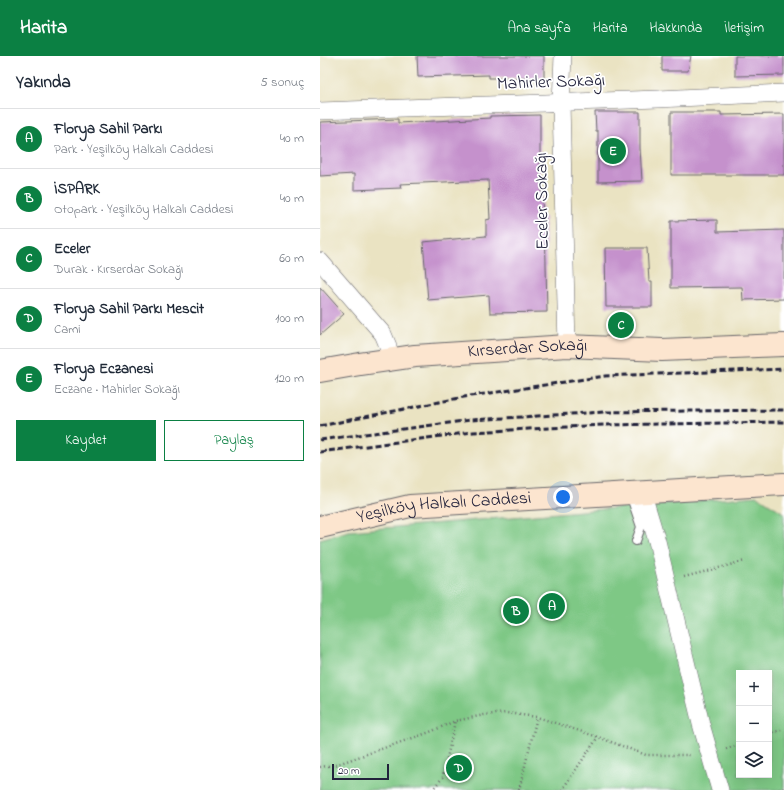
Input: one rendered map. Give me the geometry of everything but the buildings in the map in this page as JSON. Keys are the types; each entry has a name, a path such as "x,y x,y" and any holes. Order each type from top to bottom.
{"main road":[{"name":"Kırserdar Sokağı","path":"320,371 415,356 567,346 662,350 784,346"},
{"name":"Yeşilköy Halkalı Caddesi","path":"320,527 410,506 784,484"}],"street":[{"name":"Eceler Sokağı","path":"563,56 561,103 567,346"},
{"name":"Mahirler Sokağı","path":"320,111 561,103 784,93"},
{"path":"320,261 383,334 388,346 389,360"},
{"path":"637,492 644,498 667,582 701,724 720,790"}],"lane":[{"path":"636,541 641,527 637,492"}],"path":[{"path":"667,582 746,561"},
{"path":"320,767 335,765 430,732 455,721 484,715 507,713 537,717 646,755 710,755"},
{"path":"519,790 537,717"},
{"path":"432,790 443,777 455,721"},
{"path":"772,733 784,729"},
{"path":"562,790 598,737"},
{"path":"779,790 784,788"}],"green space":[{"path":"757,496 784,513 784,790 320,790 320,539 349,531"}],"railway":[{"path":"320,426 464,397 605,376 784,369"},
{"path":"320,440 471,420 604,412 784,410"},
{"path":"320,452 473,432 604,425 784,422"}],"place":[{"name":"Florya Eczanesi","path":"613,151"},
{"name":"Eceler","path":"621,325"},
{"name":"Florya Sahil Parkı","path":"552,606"},
{"name":"İSPARK","path":"516,611"},
{"name":"Florya Sahil Parkı Mescit","path":"459,768"}]}
